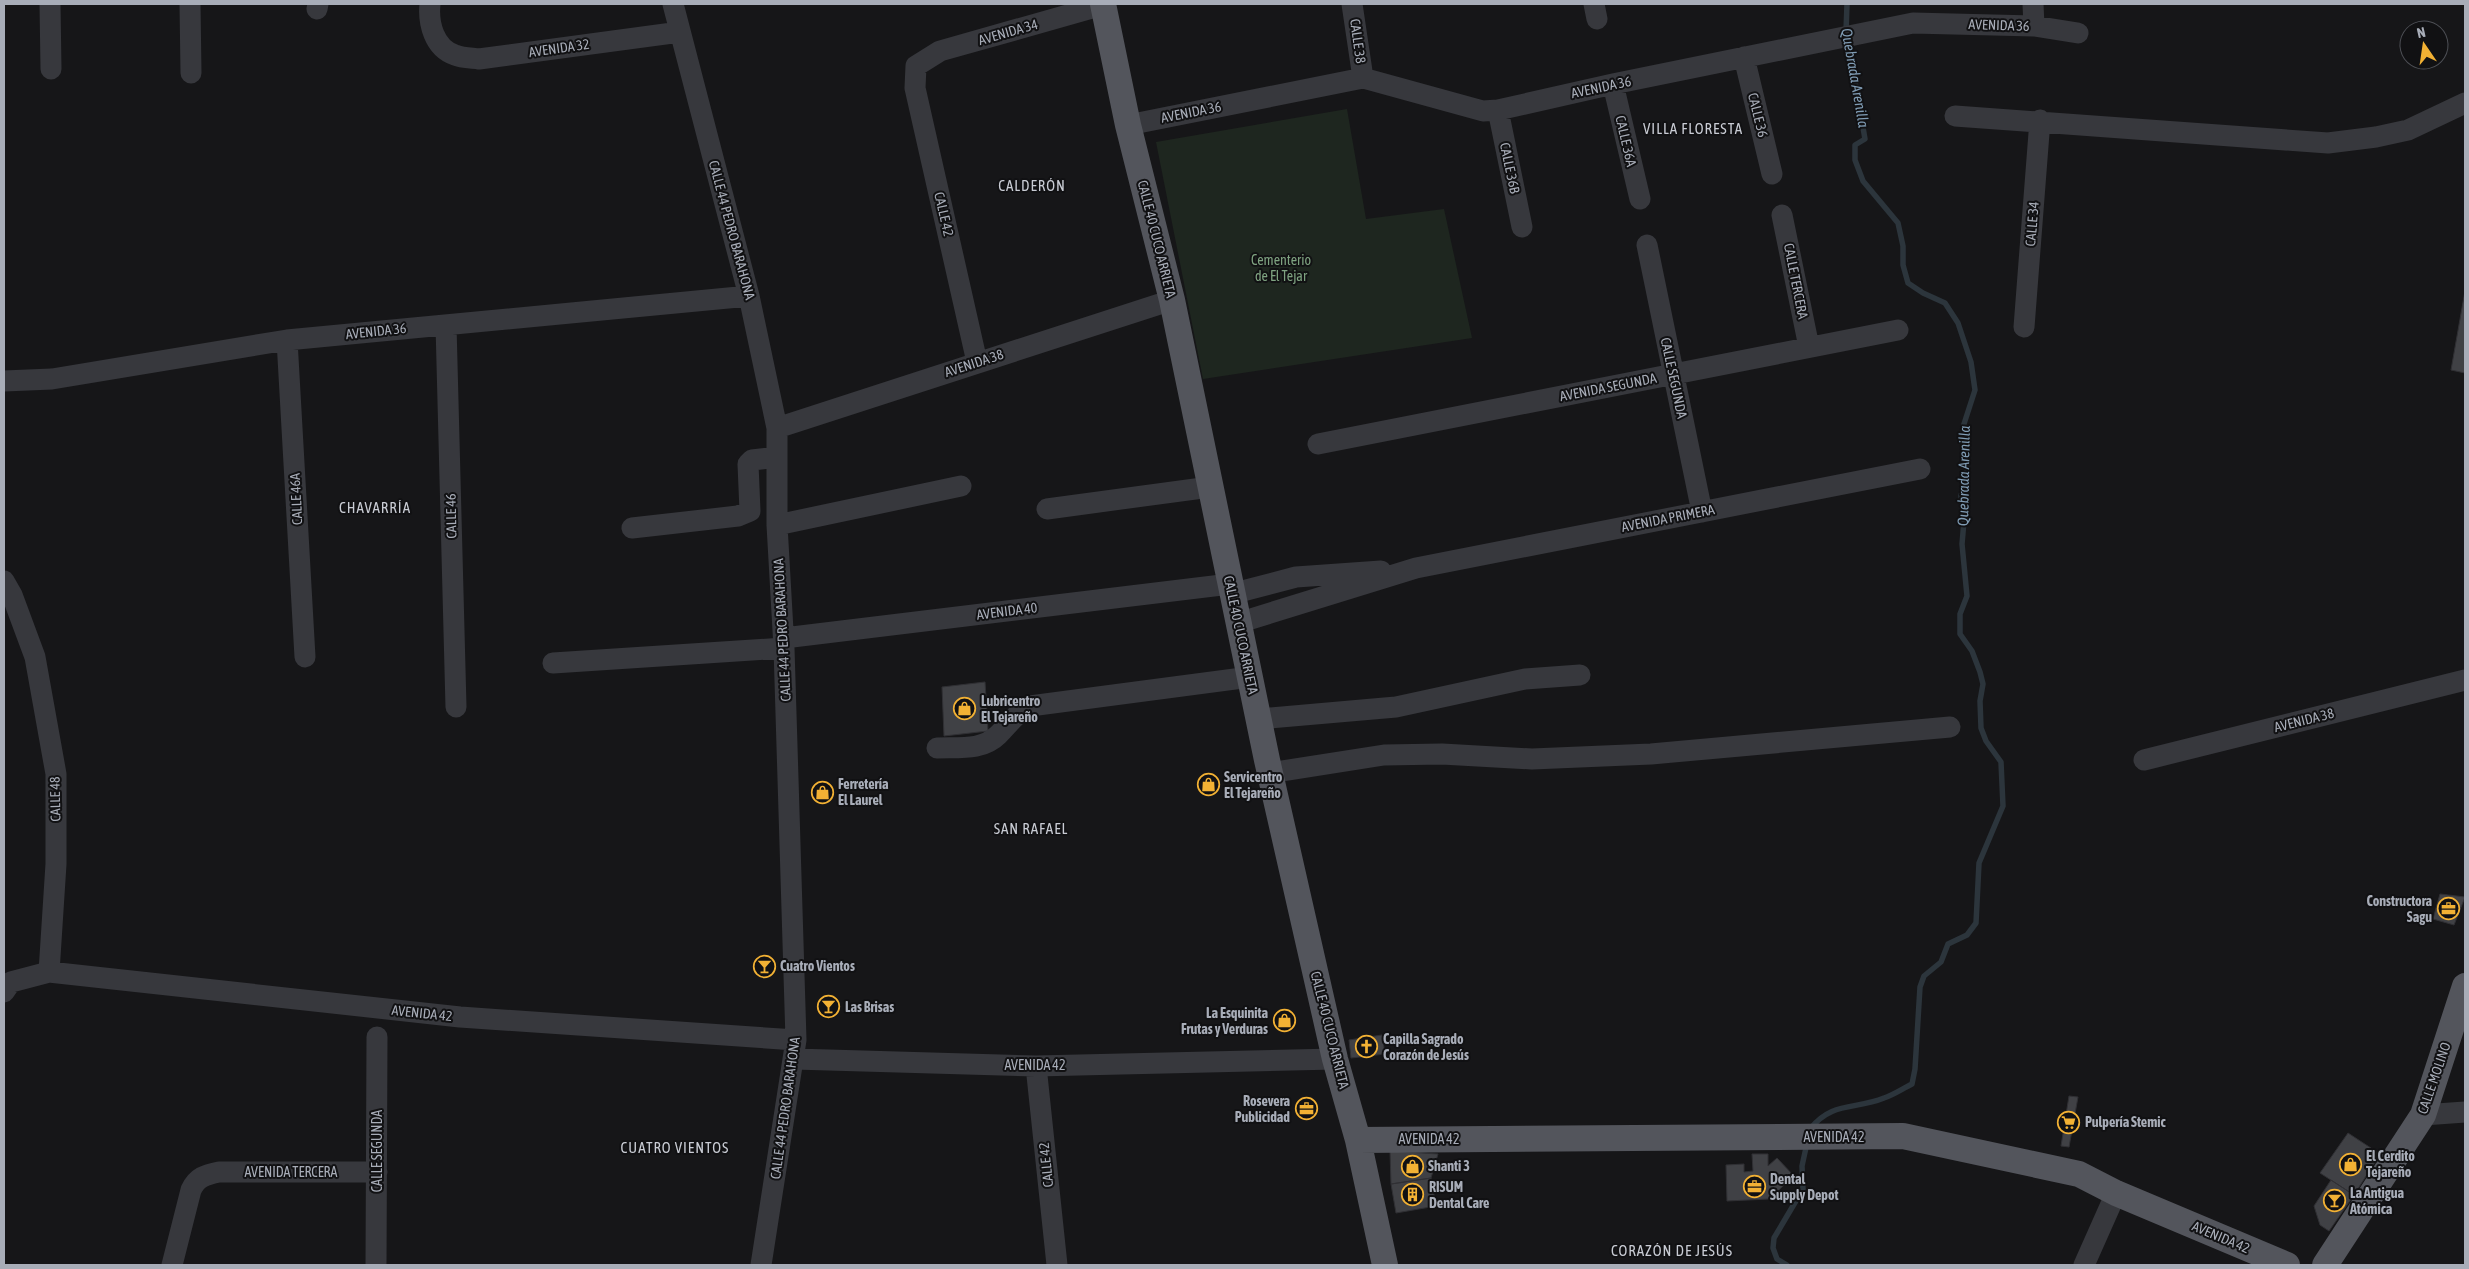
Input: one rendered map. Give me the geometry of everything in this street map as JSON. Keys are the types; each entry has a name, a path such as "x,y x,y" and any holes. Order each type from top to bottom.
{"main road":[{"name":"CALLE 40 CUCO ARRIETA","path":"1103,5 1128,125 1172,300 1230,589 1270,773 1335,1059 1358,1140 1385,1265"},
{"name":"CALLE MOLINO","path":"2324,1265 2422,1115 2465,986"},
{"name":"AVENIDA 42","path":"1358,1140 1903,1136 2079,1174 2116,1192 2287,1265"}],"street":[{"path":"50,4 51,69"},
{"path":"190,4 191,73"},
{"name":"AVENIDA 32","path":"430,4 431,30 441,45 454,55 479,59 680,32"},
{"name":"CALLE 44 PEDRO BARAHONA","path":"673,4 749,296 777,428 777,525 784,643 795,1050 761,1265"},
{"name":"CALLE 38","path":"1352,4 1363,78"},
{"path":"2033,4 2034,26"},
{"name":"AVENIDA 34","path":"916,66 940,51 1103,5"},
{"name":"AVENIDA 36","path":"1128,125 1363,78 1483,111 1498,110 1613,84 1913,23 2034,26 2078,33"},
{"name":"CALLE 36","path":"1744,57 1772,174"},
{"name":"CALLE 42","path":"916,66 915,88 976,362"},
{"name":"CALLE 36A","path":"1613,84 1640,199"},
{"path":"1955,116 2040,120 2328,143 2376,137 2408,130 2465,103"},
{"name":"CALLE 36B","path":"1498,110 1522,226"},
{"name":"CALLE 34","path":"2024,327 2040,120"},
{"name":"CALLE TERCERA","path":"1782,215 1809,347"},
{"name":"CALLE SEGUNDA","path":"1647,245 1702,512"},
{"name":"AVENIDA 36","path":"4,380 52,379 287,340 749,296"},
{"name":"AVENIDA 38","path":"777,428 1172,300"},
{"name":"CALLE 46","path":"446,324 456,707"},
{"name":"AVENIDA SEGUNDA","path":"1318,444 1898,330"},
{"name":"CALLE 46A","path":"287,340 305,657"},
{"path":"632,528 738,516 750,511 748,464 752,460 777,457"},
{"name":"AVENIDA PRIMERA","path":"1238,623 1416,568 1920,469"},
{"path":"777,525 961,486"},
{"path":"1047,509 1210,487"},
{"name":"AVENIDA PRIMERA","path":"1230,589 1296,577 1416,568"},
{"name":"CALLE 48","path":"4,581 12,595 35,657 56,774 56,864 49,972"},
{"name":"AVENIDA 40","path":"553,663 784,643 1230,589"},
{"path":"1259,719 1396,708 1525,680 1580,675"},
{"path":"937,748 976,746 987,743 997,736 1017,713 1030,706 1250,677"},
{"name":"AVENIDA 38","path":"2144,760 2465,680"},
{"path":"1270,773 1384,755 1442,754 1532,759 1631,755 1950,728"},
{"path":"4,992 11,982 49,972"},
{"name":"AVENIDA 42","path":"49,972 460,1017 795,1050 1036,1066 1335,1059"},
{"name":"CALLE SEGUNDA","path":"376,1265 377,1037"},
{"name":"CALLE 42","path":"1036,1066 1057,1265"},
{"path":"2422,1115 2465,1112"},
{"name":"AVENIDA TERCERA","path":"172,1265 191,1190 195,1182 204,1175 219,1172 377,1172"},
{"path":"2084,1265 2116,1192"}],"green space":[{"name":"Cementerio de El Tejar","path":"1347,109 1366,219 1444,209 1472,338 1203,379 1156,142"}],"building":[{"path":"2465,291 2465,373 2451,370"},
{"name":"Lubricentro El Tejareño","path":"985,682 988,731 944,736 942,687"},
{"name":"Constructora Sagu","path":"2440,894 2465,897 2454,925 2433,919"},
{"name":"Capilla Sagrado Corazón de Jesús","path":"1382,1035 1385,1054 1351,1058 1349,1040"},
{"name":"Pulpería Stemic","path":"2069,1096 2078,1097 2069,1147 2061,1146"},
{"name":"El Cerdito Tejareño","path":"2348,1133 2380,1154 2354,1195 2320,1173"},
{"name":"Shanti 3","path":"1390,1151 1438,1154 1431,1178 1391,1184"},
{"name":"Dental Supply Depot","path":"1752,1154 1768,1154 1768,1166 1777,1158 1794,1176 1769,1199 1727,1201 1726,1165 1744,1164 1744,1172 1753,1171"},
{"name":"RISUM Dental Care","path":"1431,1178 1436,1206 1396,1213 1391,1184"},
{"name":"La Antigua Atómica","path":"2331,1180 2354,1195 2329,1231 2320,1225 2314,1206"}],"waterway":[{"name":"Quebrada Arenilla","path":"1846,31 1847,4"},
{"name":"Quebrada Arenilla","path":"1810,1129 1818,1120 1835,1110 1873,1102 1912,1084 1915,1069 1920,987 1924,976 1941,962 1948,944 1967,935 1976,923 1979,863 2003,806 2001,762 1986,741 1981,728 1980,701 1983,684 1972,651 1960,634 1960,614 1967,596 1962,544 1964,521 1961,496 1967,471 1963,427 1975,390 1971,362 1958,323 1945,303 1923,293 1908,283 1903,265 1903,246 1898,223 1863,181 1855,160 1855,145 1865,139 1848,41"},
{"name":"Quebrada Arenilla","path":"1787,1265 1777,1259 1773,1248 1774,1238 1803,1189 1802,1166 1807,1143"}],"place":[{"name":"Lubricentro El Tejareño","path":"965,709"},
{"name":"Servicentro El Tejareño","path":"1208,785"},
{"name":"Ferretería El Laurel","path":"822,792"},
{"name":"Constructora Sagu","path":"2448,909"},
{"name":"Cuatro Vientos","path":"764,966"},
{"name":"Las Brisas","path":"829,1007"},
{"name":"La Esquinita Frutas y Verduras","path":"1284,1021"},
{"name":"Capilla Sagrado Corazón de Jesús","path":"1367,1047"},
{"name":"Rosevera Publicidad","path":"1306,1109"},
{"name":"Pulpería Stemic","path":"2069,1122"},
{"name":"El Cerdito Tejareño","path":"2350,1164"},
{"name":"Shanti 3","path":"1412,1166"},
{"name":"Dental Supply Depot","path":"1754,1187"},
{"name":"RISUM Dental Care","path":"1413,1195"},
{"name":"La Antigua Atómica","path":"2334,1201"}],"district":[{"name":"VILLA FLORESTA","path":"1693,129"},
{"name":"CALDERÓN","path":"1032,186"},
{"name":"CHAVARRÍA","path":"375,508"},
{"name":"SAN RAFAEL","path":"1031,829"},
{"name":"CUATRO VIENTOS","path":"675,1148"},
{"name":"CORAZÓN DE JESÚS","path":"1672,1251"}]}
